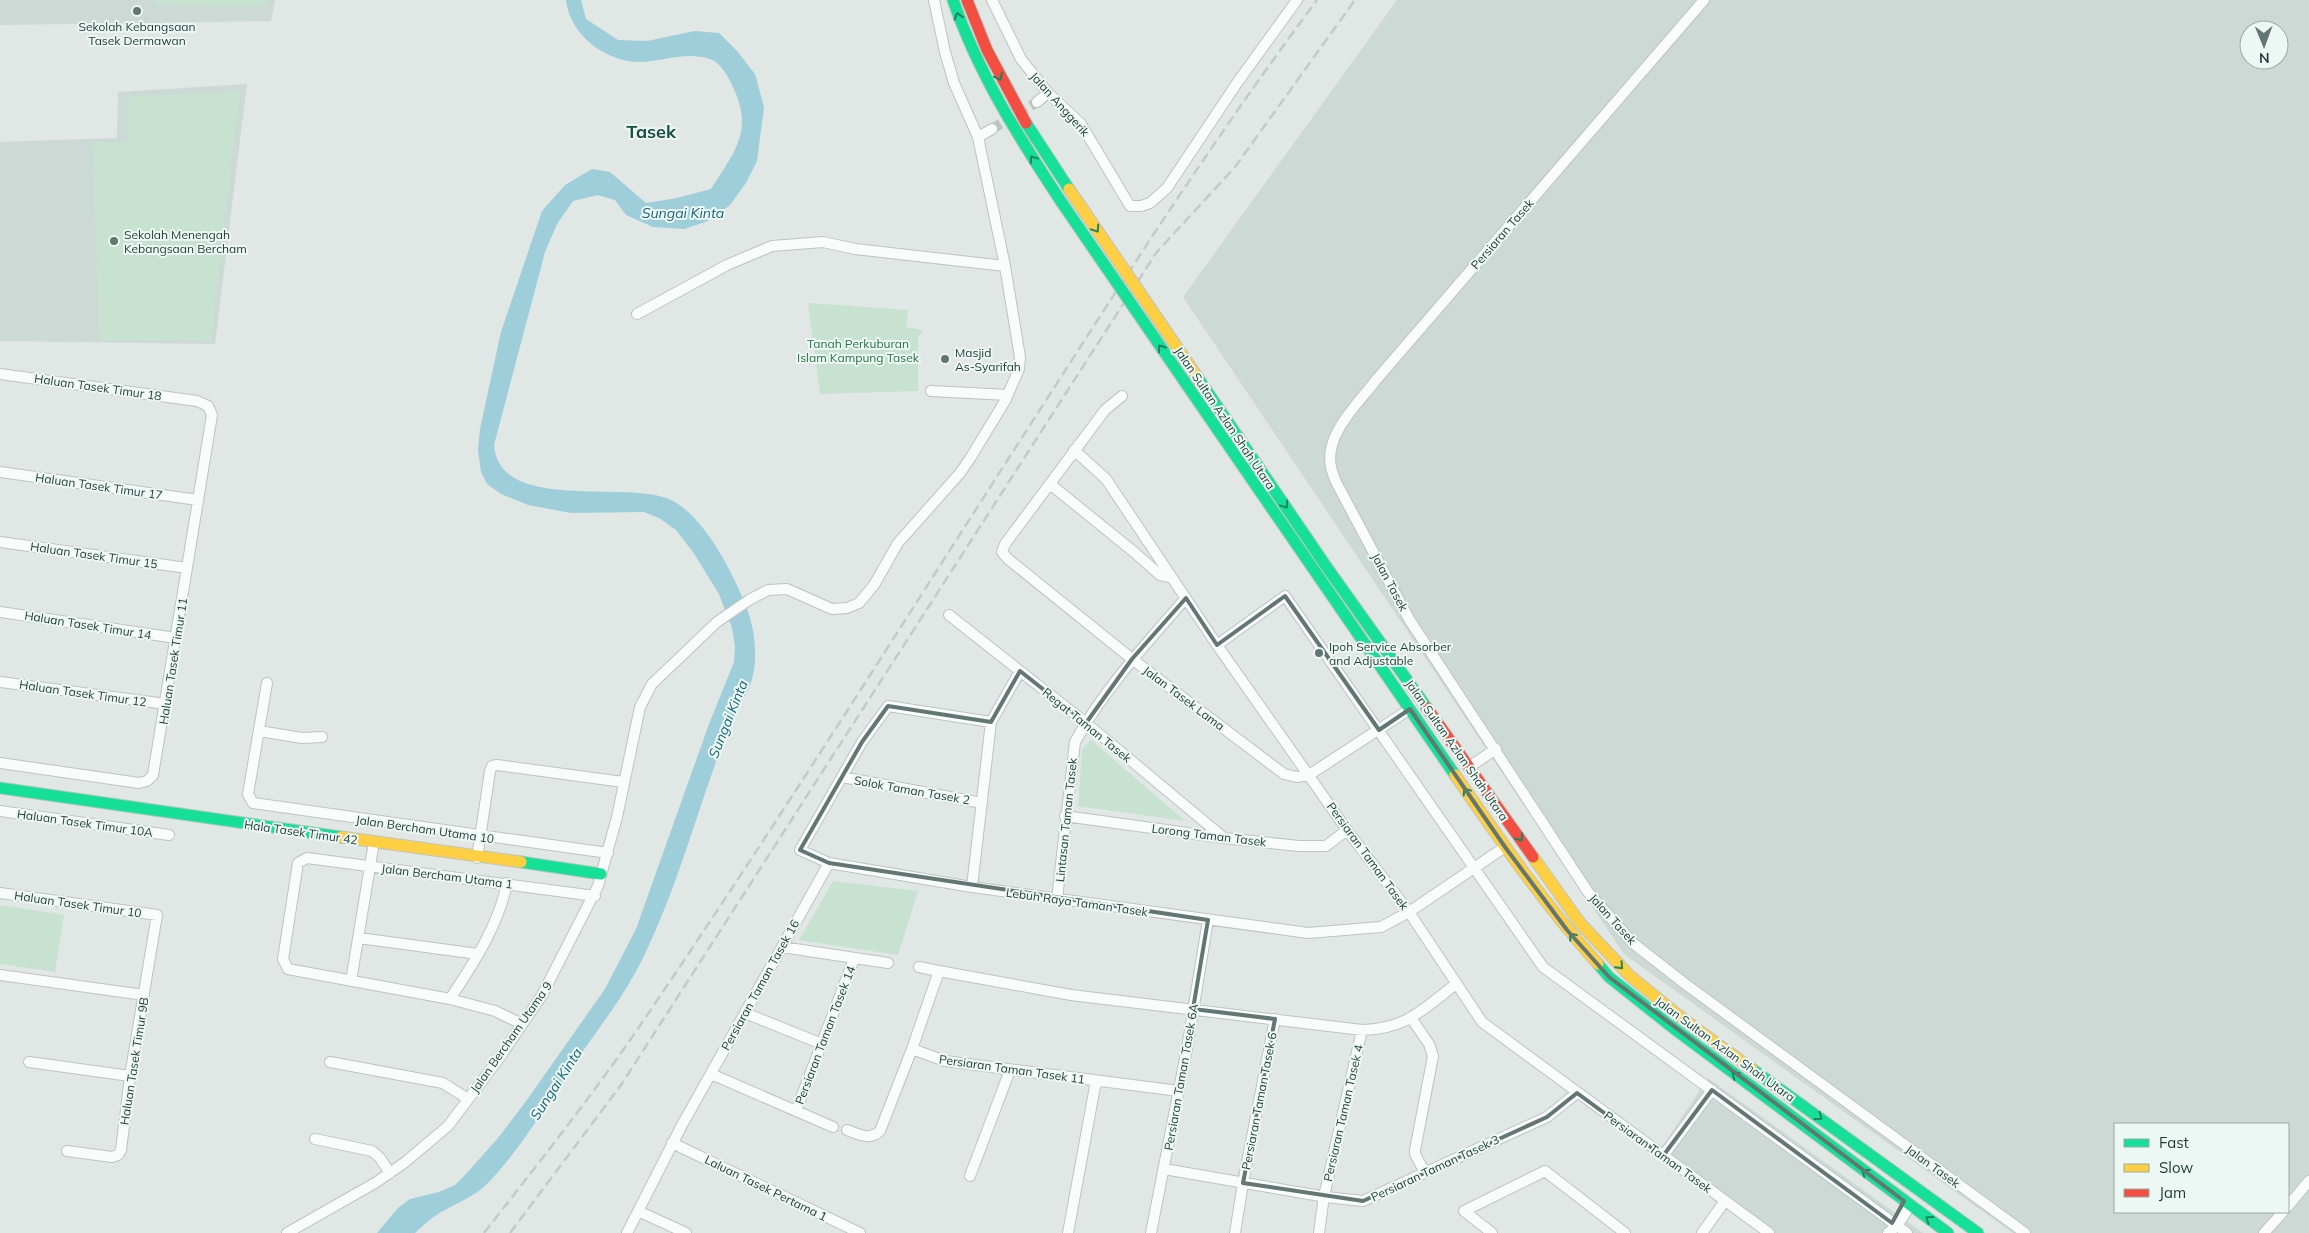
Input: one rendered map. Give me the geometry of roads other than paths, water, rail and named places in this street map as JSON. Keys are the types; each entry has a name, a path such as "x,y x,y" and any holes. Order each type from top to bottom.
{"main road":[{"name":"Jalan Sultan Azlan Shah Utara","path":"953,0 962,28 988,85 1010,124 1060,200 1504,848 1567,930 1609,977 1672,1027 1948,1233"},
{"name":"Jalan Sultan Azlan Shah Utara","path":"967,0 985,49 1008,95 1069,189 1328,569 1580,923 1630,976 1683,1019 1978,1233"},
{"name":"Hala Tasek Timur 42","path":"1,791 601,874"},
{"path":"1881,1162 1882,1169 1909,1191 1908,1202 1924,1199 1940,1205"}],"street":[{"path":"637,314 726,265 772,246 823,242 855,249 1005,266 978,137 954,83 934,0"},
{"name":"Jalan Anggerik","path":"992,0 1021,59 1048,94 1081,124 1130,206 1141,206 1150,203 1166,188 1237,83 1298,0"},
{"name":"Persiaran Tasek","path":"1336,482 1330,466 1334,440 1340,427 1376,380 1704,0"},
{"path":"1037,102 1048,94"},
{"path":"978,137 992,129"},
{"name":"Jalan Bercham Utama 9","path":"287,1233 376,1183 448,1126 548,986 594,896 608,853 640,708 652,684 717,622 749,600 776,588 799,593 832,609 847,608 858,603 874,585 898,543 960,473 1008,395 1019,369 1020,356 1005,266"},
{"name":"Haluan Tasek Timur 18","path":"0,374 196,401"},
{"path":"932,391 1008,395"},
{"path":"1122,396 1105,410 1050,484 1160,575 1170,577"},
{"name":"Haluan Tasek Timur 11","path":"0,763 139,783 147,781 154,772 212,415 208,406 196,401"},
{"name":"Persiaran Taman Tasek","path":"1074,450 1106,479 1217,645 1347,830 1409,912 1482,1022 1769,1233"},
{"name":"Haluan Tasek Timur 17","path":"0,472 198,500"},
{"name":"Jalan Tasek","path":"1336,482 1409,619 1588,892 1634,944 1684,983 2025,1233"},
{"name":"Jalan Tasek Lama","path":"1050,484 1005,544 1002,552 1008,559 1132,659 1284,774 1297,777 1309,775"},
{"name":"Haluan Tasek Timur 15","path":"0,542 188,568"},
{"path":"1134,552 1149,545"},
{"path":"1217,645 1285,596 1543,967 1712,1090 1892,1228 1907,1233"},
{"name":"Lintasan Taman Tasek","path":"1057,899 1065,816 1075,742 1086,723 1132,659 1186,598"},
{"name":"Haluan Tasek Timur 14","path":"0,612 176,638"},
{"name":"Regat Taman Tasek","path":"949,615 1086,723 1224,838"},
{"path":"972,887 991,722 1020,671"},
{"name":"Haluan Tasek Timur 12","path":"0,682 166,704"},
{"path":"267,683 259,731 302,738 322,737"},
{"name":"Lebuh Raya Taman Tasek","path":"991,722 888,706 862,742 800,850 828,863 972,887 1308,933 1376,928 1409,912 1504,848"},
{"path":"1309,775 1410,709"},
{"name":"Jalan Bercham Utama 10","path":"259,731 248,794 250,801 256,804 608,853"},
{"path":"1469,767 1496,749"},
{"path":"477,858 490,770 495,765 624,782"},
{"name":"Solok Taman Tasek 2","path":"842,777 982,803"},
{"name":"Haluan Tasek Timur 10A","path":"0,811 170,835"},
{"name":"Lorong Taman Tasek","path":"1065,816 1224,838 1318,847 1333,842 1347,830"},
{"path":"374,842 352,982 450,999 496,1011 522,1024"},
{"name":"Jalan Bercham Utama 1","path":"352,982 292,971 285,966 285,950 297,866 300,860 307,858 508,883 594,896"},
{"name":"Persiaran Taman Tasek 16","path":"627,1233 672,1143 828,863"},
{"path":"450,999 478,954 504,901 508,883"},
{"name":"Haluan Tasek Timur 10","path":"0,893 157,915"},
{"name":"Haluan Tasek Timur 9B","path":"67,1151 112,1157 120,1153 130,1076 157,915"},
{"name":"Persiaran Taman Tasek 6A","path":"1151,1233 1179,1091 1208,920"},
{"path":"359,938 478,954"},
{"path":"782,947 888,963"},
{"name":"Persiaran Taman Tasek 14","path":"796,1111 854,958"},
{"path":"919,967 1042,990 1362,1030 1392,1027 1411,1018 1456,984"},
{"path":"846,1130 867,1137 874,1136 880,1131 912,1049 939,971"},
{"path":"0,975 144,996"},
{"path":"745,1013 822,1044"},
{"path":"1411,1018 1429,1044 1433,1056 1415,1150 1415,1154 1425,1173"},
{"name":"Persiaran Taman Tasek 6","path":"1235,1233 1275,1019"},
{"name":"Persiaran Taman Tasek 4","path":"1319,1233 1324,1196 1362,1030"},
{"name":"Persiaran Taman Tasek 11","path":"912,1049 945,1061 1179,1091"},
{"path":"29,1062 130,1076"},
{"path":"330,1062 443,1083 468,1099"},
{"path":"970,1176 1010,1070"},
{"path":"711,1074 834,1127"},
{"path":"1068,1233 1096,1081"},
{"path":"1663,1156 1712,1090"},
{"name":"Persiaran Taman Tasek 3","path":"1164,1169 1363,1201 1547,1117 1577,1093"},
{"path":"315,1139 372,1151 380,1158 390,1173"},
{"name":"Laluan Tasek Pertama 1","path":"672,1143 860,1233"},
{"path":"1492,1233 1464,1211 1545,1171 1625,1233"},
{"path":"2289,1205 2309,1181"},
{"path":"1702,1233 1724,1200"},
{"path":"1892,1228 1908,1202"},
{"path":"638,1211 686,1233"},
{"path":"2264,1233 2282,1213"}],"water":[{"name":"Sungai Kinta","path":"566,0 581,0 586,19 618,40 647,41 695,31 719,33 737,51 755,74 764,107 757,161 746,183 730,205 708,221 684,229 653,227 626,215 615,200 598,195 573,201 557,224 545,252 494,445 501,467 518,480 542,487 570,491 628,492 653,495 673,501 685,509 707,533 717,548 726,563 749,614 755,649 753,675 749,689 731,721 664,911 642,960 613,1009 524,1138 486,1185 435,1216 415,1233 377,1233 398,1208 410,1199 439,1192 455,1185 466,1174 498,1138 524,1104 605,989 636,929 709,724 734,662 735,647 732,628 719,594 693,552 676,530 659,518 644,512 571,513 528,505 501,494 487,484 481,472 478,450 480,429 501,332 542,211 565,185 592,169 610,172 646,203 677,198 711,189 735,150 740,138 742,125 737,97 727,75 716,62 710,59 691,56 647,62 613,57 591,44 582,35 574,24"}],"tunnel":[{"path":"992,129 1037,102"}],"railway":[{"path":"484,1233 581,1107 637,1030 798,787 1154,234 1250,92 1317,0"},
{"path":"510,1233 621,1085 1156,253 1235,167 1355,0"}],"place":[{"name":"Sekolah Kebangsaan Tasek Dermawan","path":"137,11"},
{"name":"Sekolah Menengah Kebangsaan Bercham","path":"114,241"},
{"name":"Masjid As-Syarifah","path":"945,359"},
{"name":"Ipoh Service Absorber and Adjustable","path":"1319,653"}],"district":[{"name":"Tasek","path":"651,131"}],"park label":[{"name":"Tanah Perkuburan Islam Kampung Tasek","path":"858,350"}]}
